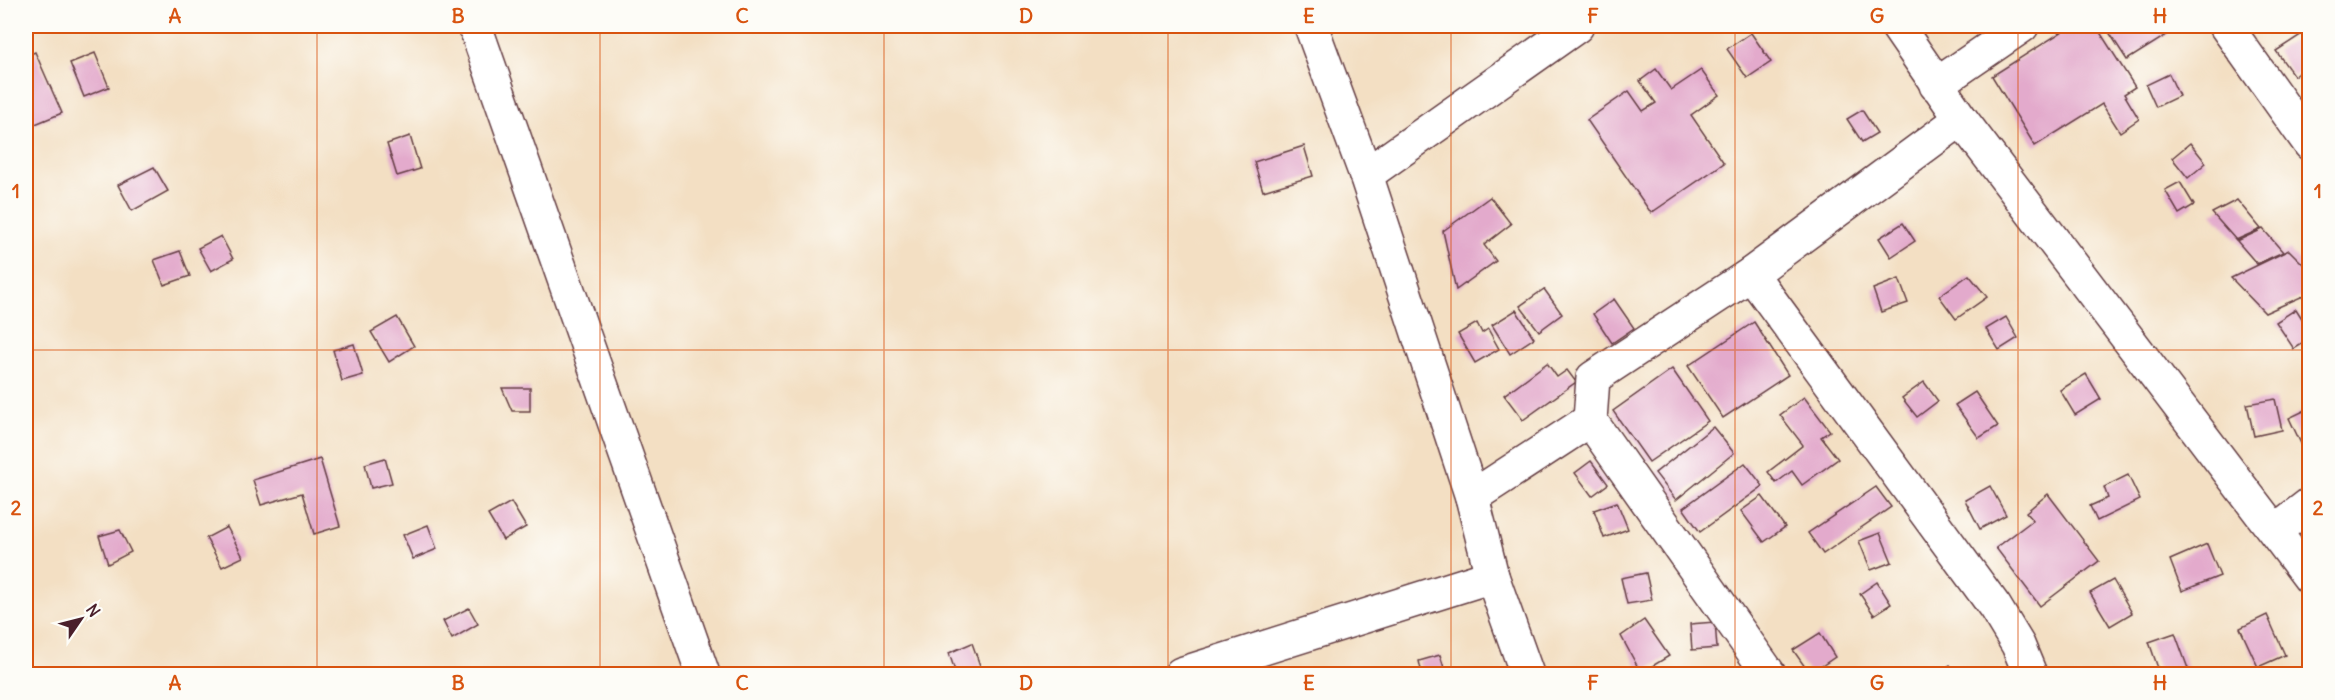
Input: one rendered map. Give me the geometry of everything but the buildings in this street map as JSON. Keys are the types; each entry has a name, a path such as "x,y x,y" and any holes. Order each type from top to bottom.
{"street":[{"path":"475,26 703,675"},
{"path":"1311,26 1366,175 1472,497 1492,576 1527,675"},
{"path":"1366,175 1577,26"},
{"path":"1897,26 1961,119 2310,578"},
{"path":"1936,85 2022,26"},
{"path":"2226,26 2310,144"},
{"path":"1769,675 1590,420 1593,378 1751,274 1961,119"},
{"path":"1751,274 1995,607 2018,645 2030,675"},
{"path":"1472,497 1590,420"},
{"path":"2275,531 2310,504"},
{"path":"1180,675 1492,576"}]}
